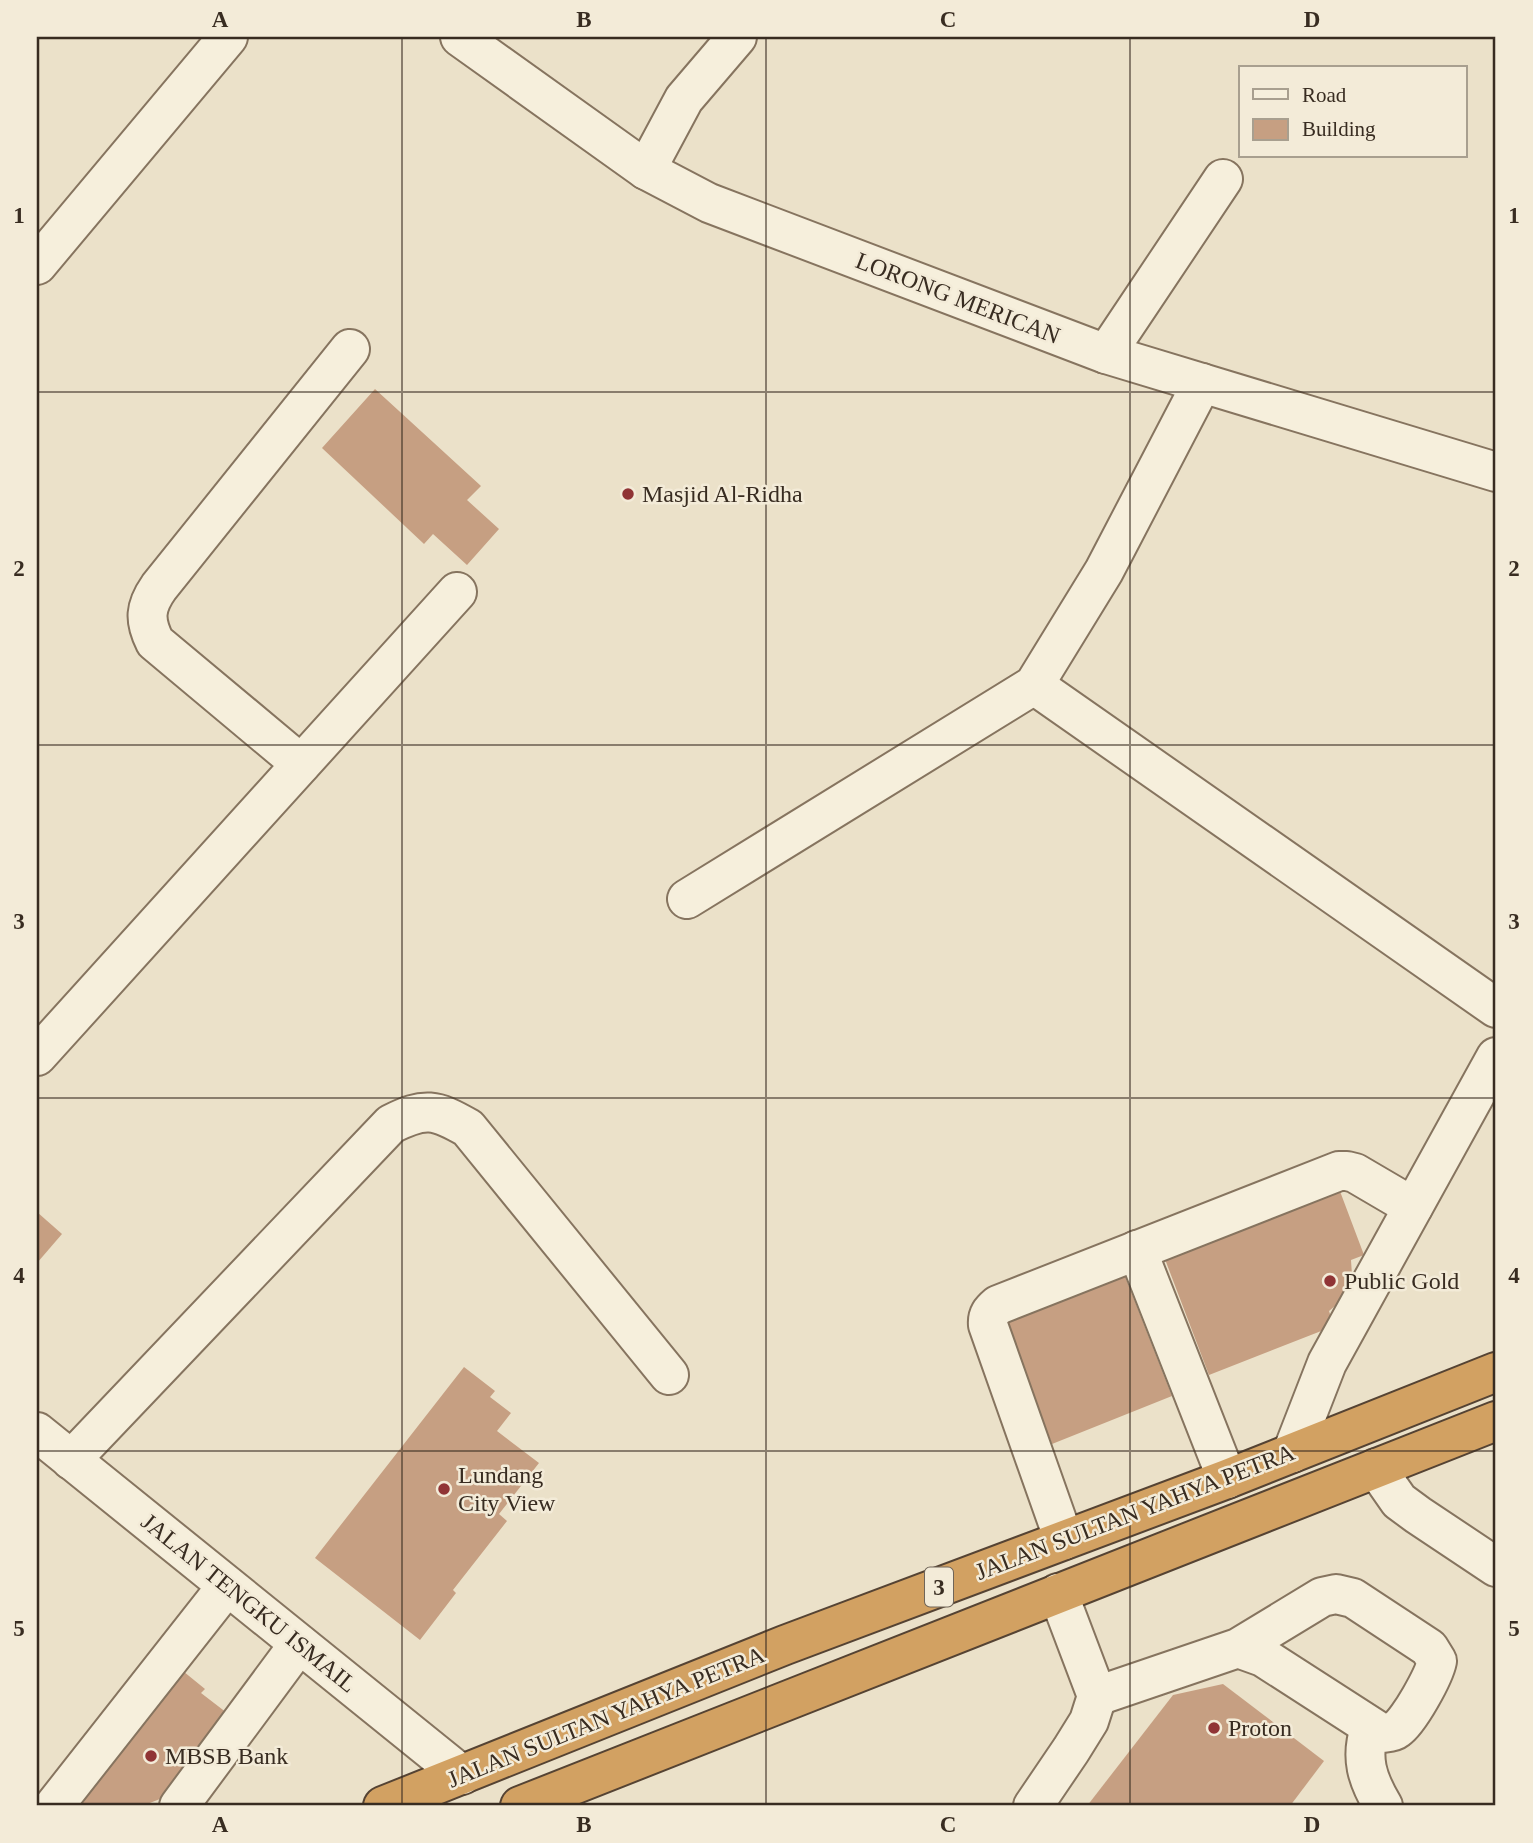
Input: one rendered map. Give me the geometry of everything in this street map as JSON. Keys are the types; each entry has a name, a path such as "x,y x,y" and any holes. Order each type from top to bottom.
{"highway":[{"name":"JALAN SULTAN YAHYA PETRA","path":"383,1806 785,1645 1227,1479 1496,1372"},
{"name":"JALAN SULTAN YAHYA PETRA","path":"530,1804 1496,1421"}],"street":[{"path":"37,265 228,37"},
{"name":"LORONG MERICAN","path":"460,37 646,170 709,202 1106,354 1496,472"},
{"path":"646,170 684,99 737,37"},
{"path":"1106,354 1223,180"},
{"path":"301,764 155,642 146,614 150,600 159,587 350,349"},
{"path":"687,899 1034,685 1104,571 1202,383"},
{"path":"37,1056 457,592"},
{"path":"1034,685 1496,1008"},
{"path":"1292,1453 1327,1363 1496,1057"},
{"path":"71,1460 391,1124 416,1112 444,1114 468,1128 669,1375"},
{"path":"1064,1540 987,1319 989,1313 998,1305 1339,1171 1354,1173 1413,1207"},
{"path":"1138,1250 1227,1479"},
{"name":"JALAN TENGKU ISMAIL","path":"37,1432 462,1775"},
{"path":"1376,1468 1399,1501 1496,1567"},
{"path":"54,1806 227,1586"},
{"path":"1033,1806 1088,1721 1097,1696 1058,1593"},
{"path":"1097,1696 1238,1648 1322,1597 1336,1594 1353,1598 1429,1648 1437,1661 1434,1674 1402,1726 1393,1732 1381,1733 1263,1657 1238,1648"},
{"path":"179,1806 299,1644"},
{"path":"1370,1728 1363,1748 1367,1771 1383,1806"}],"building":[{"path":"375,389 481,486 467,500 499,529 467,565 433,534 424,544 322,448"},
{"path":"1338,1186 1364,1255 1351,1260 1352,1275 1348,1290 1341,1301 1329,1311 1334,1326 1209,1375 1163,1254"},
{"path":"37,1212 62,1234 37,1263"},
{"path":"1123,1271 1172,1396 1052,1444 1002,1319"},
{"name":"Lundang City View","path":"464,1367 495,1391 490,1397 511,1413 497,1431 539,1463 499,1514 507,1521 453,1590 456,1593 420,1640 315,1558"},
{"name":"MBSB Bank","path":"178,1667 205,1689 201,1693 227,1713 160,1799 142,1806 69,1806"},
{"name":"Proton","path":"1223,1684 1324,1761 1290,1806 1087,1806 1173,1695"}],"place":[{"name":"Masjid Al-Ridha","path":"628,494"},
{"name":"Public Gold","path":"1330,1281"},
{"name":"Lundang City View","path":"444,1489"},
{"name":"Proton","path":"1214,1728"},
{"name":"MBSB Bank","path":"151,1756"}]}
